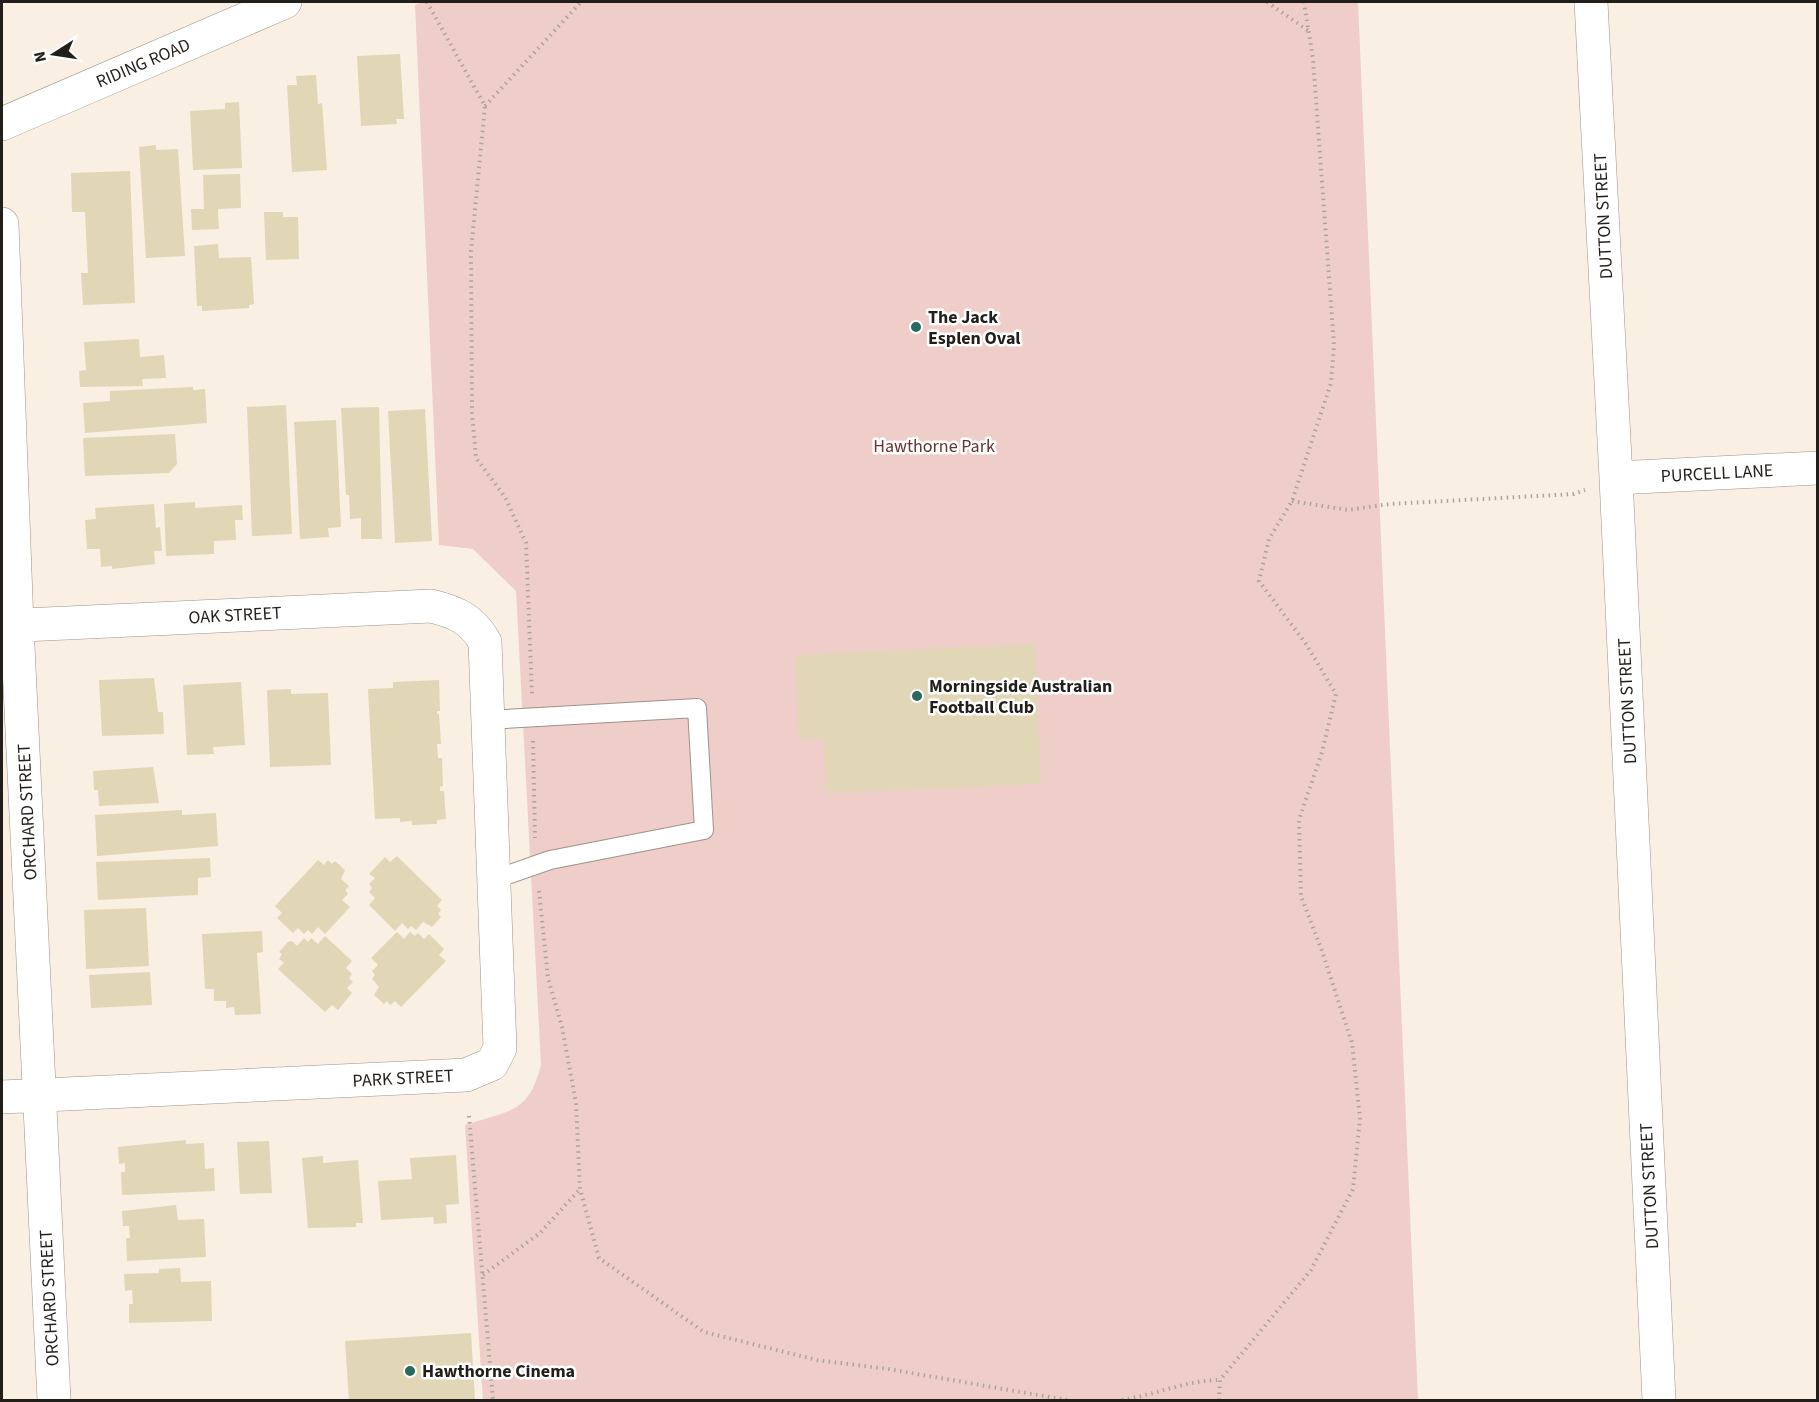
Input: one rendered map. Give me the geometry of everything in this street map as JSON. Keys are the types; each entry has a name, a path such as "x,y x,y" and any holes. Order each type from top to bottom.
{"street":[{"name":"RIDING ROAD","path":"2,124 285,2"},
{"name":"DUTTON STREET","path":"1591,2 1616,478 1659,1401"},
{"name":"ORCHARD STREET","path":"2,224 9,625 40,1096 54,1401"},
{"name":"PURCELL LANE","path":"1616,478 1818,468"},
{"name":"OAK STREET","path":"9,625 431,606 452,611 467,618"},
{"name":"PARK STREET","path":"2,1097 466,1075 492,1064 500,1048 485,642 467,618"}],"lane":[{"path":"487,720 697,708 704,830 550,860 493,880"}],"path":[{"path":"485,106 581,2"},
{"path":"1267,2 1310,32"},
{"path":"1219,1401 1220,1380 1311,1270 1353,1189 1360,1118 1352,1043 1322,951 1301,896 1299,820 1322,752 1336,694 1306,644 1259,581 1269,539 1292,501 1331,382 1334,345 1310,32 1304,2"},
{"path":"1292,501 1348,510 1390,504 1574,494 1616,478"},
{"path":"469,1116 493,1401"},
{"path":"483,1275 540,1233 580,1189"},
{"path":"1122,1401 1153,1395 1202,1380 1220,1380"}],"green space":[{"name":"Hawthorne Park","path":"422,2 1358,2 1418,1400 483,1400 465,1125 505,1113 523,1102 536,1081 541,1065 516,591 473,549 439,545 415,5"}],"building":[{"path":"400,54 404,119 396,119 397,124 361,126 357,56"},
{"path":"316,75 318,104 322,103 327,170 292,172 287,85 297,85 296,76"},
{"path":"239,102 242,168 193,170 190,111 225,109 225,103"},
{"path":"156,145 156,150 178,149 185,256 146,258 139,147"},
{"path":"130,171 135,303 83,305 81,273 88,273 85,212 72,212 71,173"},
{"path":"240,174 241,208 218,209 219,229 192,230 191,209 204,209 203,175"},
{"path":"264,212 283,212 283,217 298,217 299,259 266,260"},
{"path":"218,244 219,258 251,257 254,304 249,305 249,308 202,311 202,306 197,306 194,246"},
{"path":"139,339 140,357 164,355 166,378 142,379 143,386 80,387 79,371 86,370 84,342"},
{"path":"193,387 193,390 205,389 207,423 85,433 83,403 110,401 110,391"},
{"path":"286,405 292,534 252,536 247,407"},
{"path":"379,407 382,539 361,539 361,518 350,519 349,495 346,495 341,408"},
{"path":"425,409 432,541 395,543 388,411"},
{"path":"336,420 341,527 328,528 329,537 300,539 294,422"},
{"path":"175,434 177,464 169,473 85,476 83,438"},
{"path":"195,502 195,508 242,505 243,520 235,520 236,540 214,541 214,554 166,556 164,504"},
{"path":"154,504 156,528 160,527 162,551 154,551 155,564 112,569 112,566 101,567 100,549 87,549 85,520 96,519 95,508"},
{"name":"Morningside Australian Football Club","path":"1035,644 1041,784 826,793 823,738 799,739 795,655"},
{"path":"154,678 158,712 163,712 164,734 102,736 99,680"},
{"path":"439,680 440,711 437,711 437,714 439,714 441,744 437,744 438,758 442,758 443,786 440,787 440,791 444,791 446,819 437,820 437,824 412,825 412,821 400,822 400,818 375,819 368,689 393,688 393,682"},
{"path":"241,682 245,745 213,747 214,754 187,755 183,685"},
{"path":"291,689 291,694 328,693 331,765 270,767 267,690"},
{"path":"153,767 159,803 99,806 98,790 94,790 93,771"},
{"path":"182,810 182,815 216,813 218,846 97,856 95,815"},
{"path":"397,856 442,900 437,906 441,910 438,914 441,917 432,927 423,922 416,930 411,926 408,929 402,923 395,931 369,905 375,898 369,892 372,888 369,884 375,878 369,874 385,857 390,862"},
{"path":"210,858 211,877 198,878 198,895 98,900 96,862"},
{"path":"318,860 324,865 328,860 332,864 335,861 345,870 341,879 349,886 345,890 348,894 342,900 350,907 325,934 318,927 312,934 308,930 304,934 298,928 293,933 277,918 282,913 275,906"},
{"path":"146,908 149,966 86,969 84,910"},
{"path":"262,931 263,952 257,953 261,1014 235,1015 234,1007 226,1008 226,1001 214,1001 214,989 205,989 202,934"},
{"path":"397,932 404,939 410,932 415,936 418,933 424,939 429,934 444,949 439,955 446,961 401,1007 395,1001 390,1005 387,1001 384,1004 374,995 379,987 372,979 375,975 372,971 378,965 371,958"},
{"path":"325,936 352,961 346,968 352,974 349,978 353,982 347,988 352,993 338,1010 332,1005 325,1012 278,969 284,963 279,959 282,954 279,952 288,942 292,941 297,946 304,938 308,942 311,938 318,944"},
{"path":"150,972 152,1005 91,1008 89,975"},
{"path":"186,1140 186,1144 204,1143 205,1169 214,1168 215,1191 122,1195 121,1172 125,1172 125,1163 119,1164 118,1147"},
{"path":"269,1141 272,1193 240,1194 237,1142"},
{"path":"456,1155 459,1204 446,1205 447,1223 434,1224 433,1217 381,1220 378,1181 412,1179 410,1158"},
{"path":"323,1156 323,1163 358,1160 363,1223 356,1223 356,1227 308,1228 302,1158"},
{"path":"176,1205 178,1220 204,1219 206,1257 127,1261 126,1238 130,1238 129,1226 123,1226 122,1211"},
{"path":"180,1268 181,1282 211,1281 212,1321 129,1323 129,1304 133,1304 132,1290 125,1291 124,1274 159,1273 159,1269"},
{"name":"Hawthorne Cinema","path":"471,1333 475,1400 349,1400 345,1341"}],"place":[{"name":"The Jack Esplen Oval","path":"916,327"},
{"name":"Morningside Australian Football Club","path":"917,696"},
{"name":"Hawthorne Cinema","path":"410,1371"}]}
